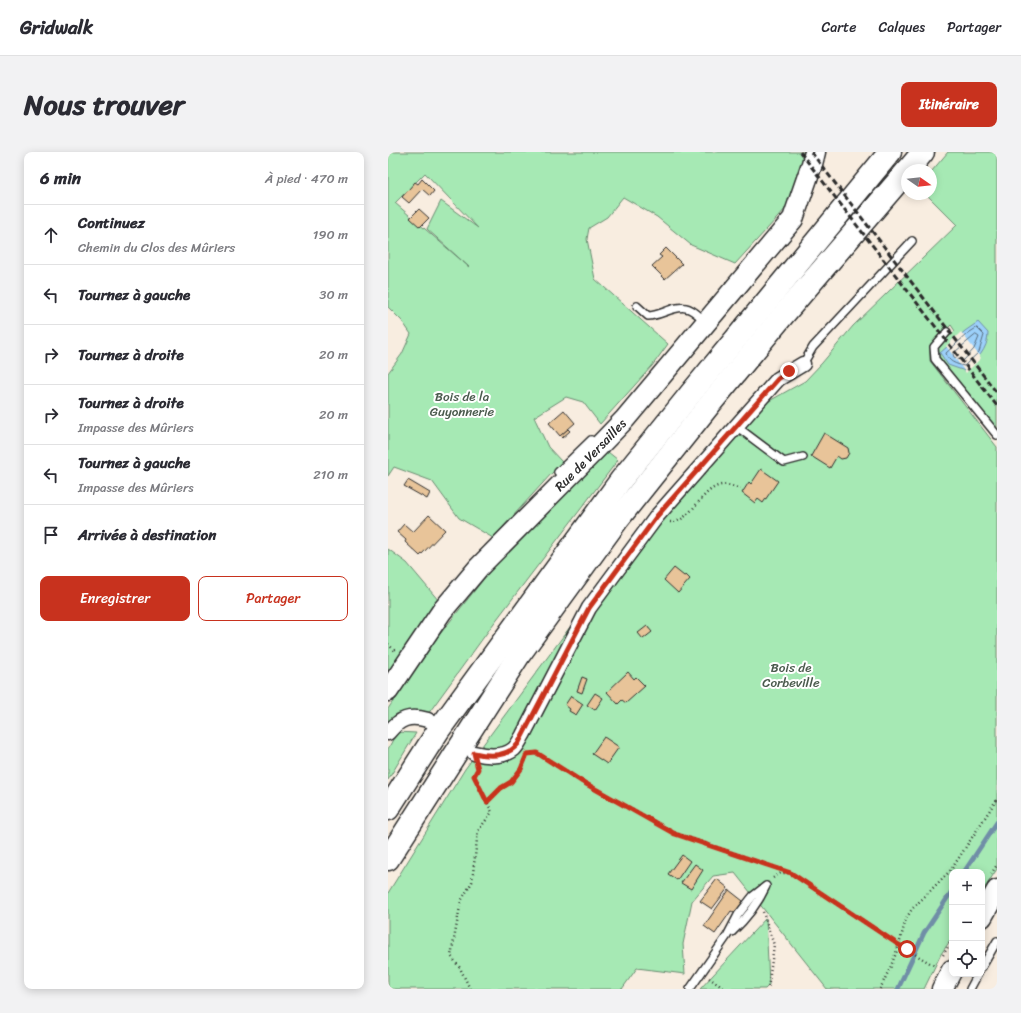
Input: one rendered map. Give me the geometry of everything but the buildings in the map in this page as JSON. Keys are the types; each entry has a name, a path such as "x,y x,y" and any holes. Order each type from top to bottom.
{"highway":[{"path":"388,809 443,725 621,480 890,152"},
{"path":"914,164 923,152"},
{"path":"388,858 519,655 618,519 725,386 901,179"}],"main road":[{"name":"Rue de Versailles","path":"388,690 442,611 475,572 607,438 793,219 815,152"},
{"path":"985,912 997,890"},
{"path":"942,989 949,976"}],"street":[{"path":"474,753 487,756 499,755 514,749 589,608 657,516 778,379 803,364"},
{"path":"388,733 402,720 412,717 428,720"}],"lane":[{"path":"803,364 813,347 912,241"},
{"path":"637,306 648,316 656,316 681,307 688,308 707,322"},
{"path":"947,332 934,347 935,359 997,435"},
{"path":"736,426 784,462 803,457"},
{"path":"558,472 598,433 607,438"},
{"path":"727,936 745,920 760,900 766,886"},
{"path":"690,989 727,936 738,915 753,896 766,886"},
{"path":"985,962 997,941"},
{"path":"970,989 976,977"}],"path":[{"path":"657,516 667,522 673,523 682,519 711,490 721,484 730,485 740,489"},
{"path":"470,989 460,968 451,956 460,901 472,882 478,831 492,812 474,776 478,769 474,753"},
{"path":"487,802 501,788 511,782 521,769 527,754 537,753 581,781 675,834 791,873 899,945 920,957"},
{"path":"880,989 899,945 906,919 912,909 951,870 997,799"},
{"path":"766,886 773,878 781,873 791,873"},
{"path":"760,900 774,945 768,989"},
{"path":"701,973 725,989"}],"green space":[{"name":"Bois de la Guyonnerie","path":"388,152 812,152 788,206 735,264 691,245 657,217 623,197 607,217 589,228 587,239 595,279 668,344 652,366 600,424 583,402 566,397 534,417 548,447 562,462 493,538 459,518 432,481 394,467 388,476 388,373 402,354 411,334 402,321 388,307","holes":["425,173 478,228 441,201 427,229 469,267 395,203"]},
{"name":"Bois de Corbeville","path":"948,152 997,152 997,430 938,356 938,346 955,331 951,325 930,345 930,361 997,447 997,869 985,887 985,869 949,869 949,942 941,954 924,989 827,989 735,873 713,876 692,901 683,944 685,974 637,968 622,989 388,989 388,893 465,769 649,520 764,404 805,381 853,326 957,225 932,200 937,200 937,165"},
{"path":"608,452 618,460 494,623 428,714 407,711 396,714 388,724 388,709 421,658 494,566"},
{"path":"388,549 407,563 439,601 418,628 388,673"},
{"path":"397,732 416,733 388,780 388,749"},
{"path":"766,918 769,985 765,989 700,989"}],"water":[{"path":"978,322 988,333 984,350 965,371 948,365 940,353 965,331"}],"pier":[{"path":"961,332 981,358 966,373 946,346"}],"waterway":[{"path":"966,869 997,822"},
{"path":"898,989 924,933 949,896"}],"railway":[{"path":"800,152 997,406"},
{"path":"811,152 997,393"}],"route":[{"path":"789,371 778,379 657,516 589,608 518,744 514,749 499,755 487,756 474,753 478,769 474,776 487,802 501,788 511,782 521,769 527,754 537,753 581,781 675,834 791,873 907,949"}]}
